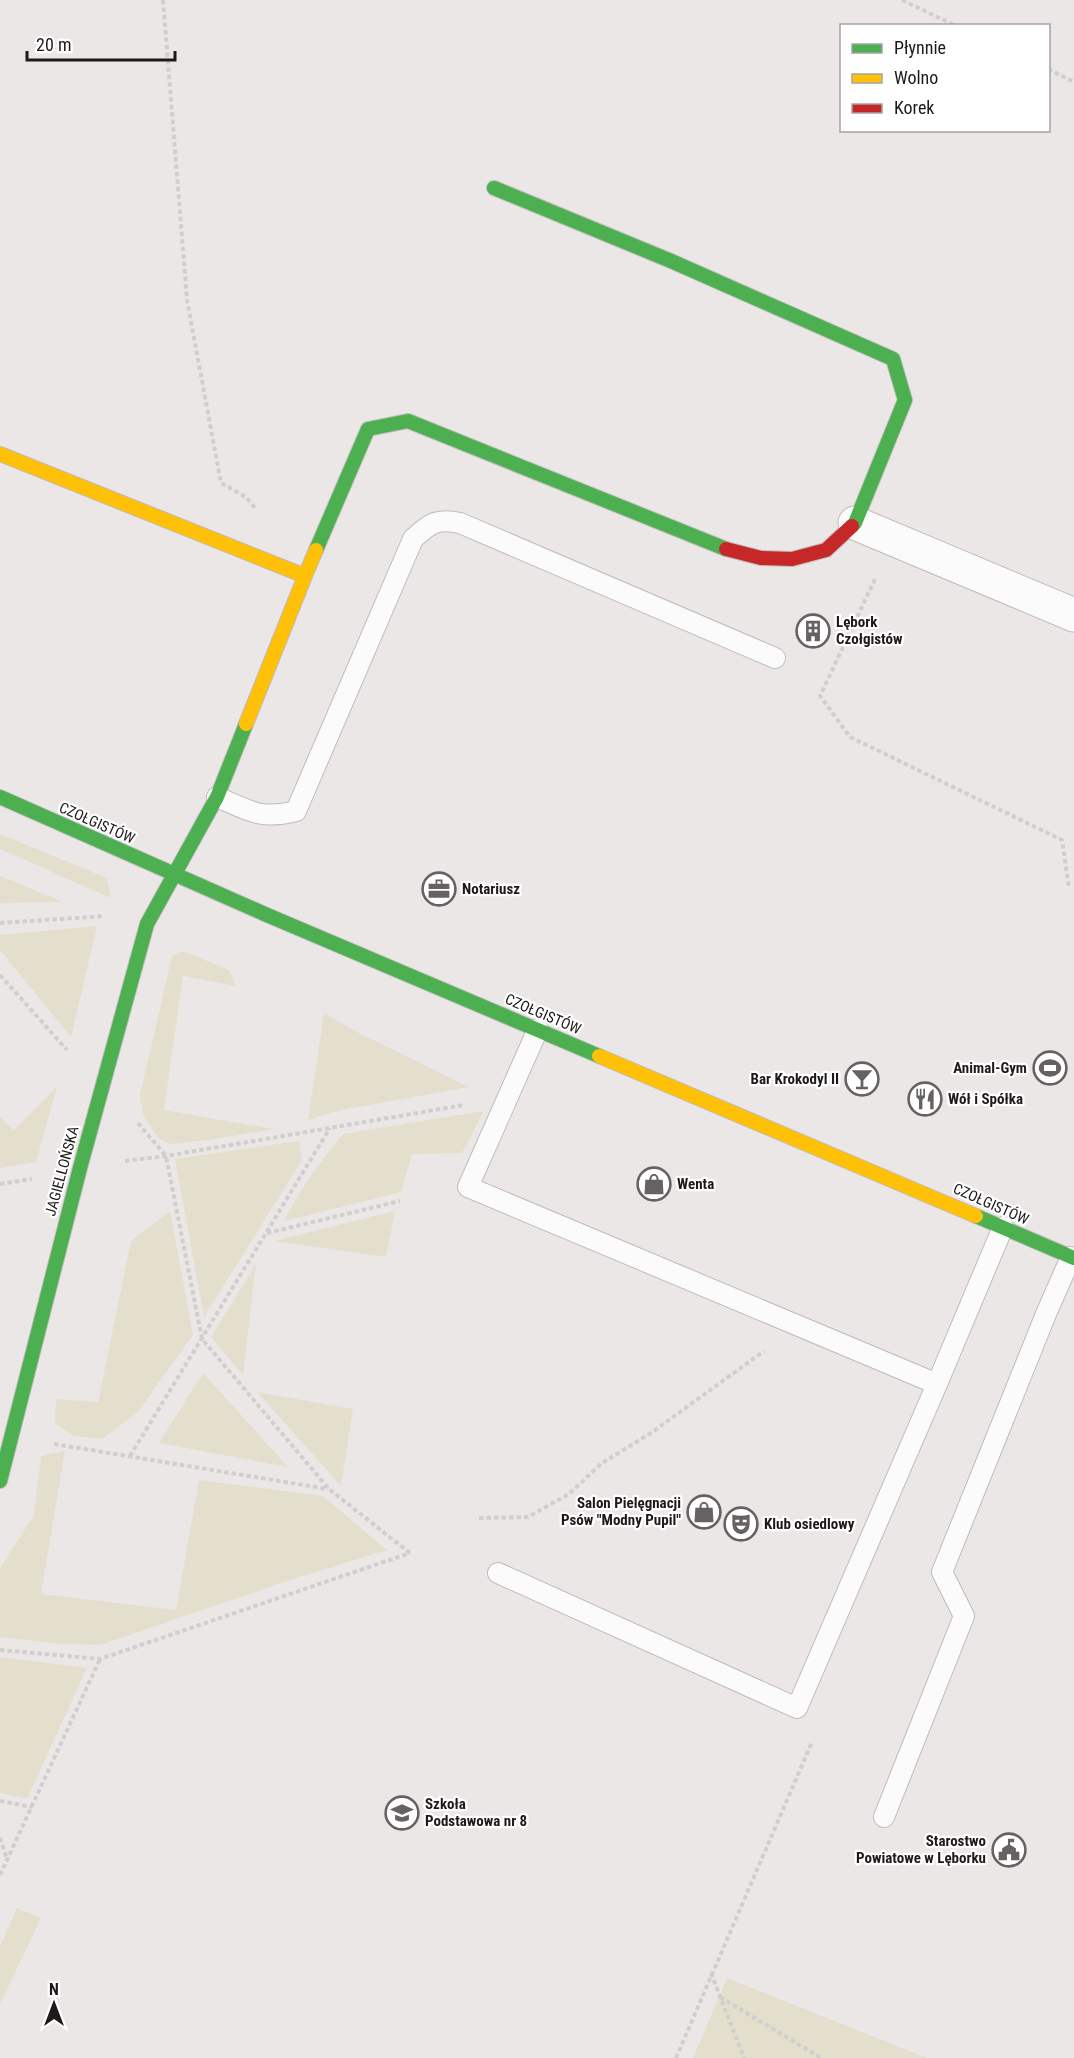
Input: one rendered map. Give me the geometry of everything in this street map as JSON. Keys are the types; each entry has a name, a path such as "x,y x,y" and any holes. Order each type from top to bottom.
{"street":[{"path":"494,188 671,261 893,359 905,400 855,523 1074,615"},
{"name":"JAGIELLOŃSKA","path":"0,1481 80,1168 147,924 217,797 305,576 368,429 408,421 732,551 761,558 792,559 826,550 855,523"},
{"path":"0,454 305,576"},
{"name":"CZOŁGISTÓW","path":"0,797 174,875 1072,1258"}],"lane":[{"path":"217,797 259,815 279,815 296,811 413,539 428,525 445,520 460,523 775,658"},
{"path":"538,1029 468,1187 937,1384"},
{"path":"498,1573 797,1708 1003,1227"},
{"path":"884,1817 964,1616 942,1572 1046,1314 1072,1258"}],"path":[{"path":"163,0 187,300 221,483 246,497 259,512 243,552"},
{"path":"902,0 952,24"},
{"path":"1050,70 1074,81"},
{"path":"893,539 820,696 850,737 1062,840 1069,888"},
{"path":"0,923 108,916"},
{"path":"0,975 72,1055"},
{"path":"118,1162 166,1156 473,1103"},
{"path":"0,1650 100,1659 410,1553 328,1489 202,1339 166,1156 136,1121"},
{"path":"130,1456 330,1128"},
{"path":"0,1184 41,1178"},
{"path":"266,1233 400,1202"},
{"path":"479,1518 528,1517 569,1494 602,1463 651,1433 766,1349"},
{"path":"49,1443 328,1489"},
{"path":"0,1875 100,1659"},
{"path":"0,1800 32,1807"},
{"path":"0,1838 7,1859"},
{"path":"711,1973 744,2058"},
{"path":"720,1996 821,2058"}],"shaded area":[{"path":"0,834 107,878 111,898 0,849"},
{"path":"0,876 63,902 0,903"},
{"path":"97,926 71,1037 0,950 0,935"},
{"path":"183,951 229,970 236,986 183,976 164,1110 274,1129 170,1144 158,1138 143,1115 140,1095 172,956"},
{"path":"324,1013 359,1033 469,1087 341,1110 308,1120"},
{"path":"57,1087 36,1162 0,1168 0,1116 13,1131"},
{"path":"484,1111 462,1153 412,1154 401,1192 284,1221 311,1176 343,1134"},
{"path":"299,1141 302,1160 204,1317 175,1159"},
{"path":"170,1211 193,1335 137,1413 102,1439 73,1436 55,1423 56,1399 98,1402 131,1241"},
{"path":"395,1211 386,1257 274,1241"},
{"path":"256,1264 243,1375 211,1337"},
{"path":"203,1373 288,1467 159,1443"},
{"path":"257,1392 353,1409 341,1486"},
{"path":"65,1451 41,1594 176,1610 199,1480 323,1496 387,1550 290,1580 100,1645 62,1644 0,1637 0,1568 34,1515 41,1456"},
{"path":"0,1657 87,1668 27,1799 0,1793"},
{"path":"17,1908 41,1918 0,2004 0,1946"},
{"path":"727,1978 927,2058 693,2058"}],"traffic: fast":[{"path":"494,188 671,261 893,359 905,400 852,526"},
{"path":"316,550 368,429 408,421 726,549"},
{"path":"0,1481 80,1168 147,924 217,797 246,724"},
{"path":"0,797 267,915 599,1056"},
{"path":"976,1216 1074,1258"}],"traffic: slow":[{"path":"0,454 305,576 316,550"},
{"path":"246,724 305,576"},
{"path":"599,1056 976,1216"}],"traffic: jam":[{"path":"726,549 761,558 792,559 826,550 852,526"}],"place":[{"name":"Lębork Czołgistów","path":"813,631"},
{"name":"Notariusz","path":"439,889"},
{"name":"Animal-Gym","path":"1050,1068"},
{"name":"Bar Krokodyl II","path":"862,1079"},
{"name":"Wół i Spółka","path":"925,1099"},
{"name":"Wenta","path":"654,1184"},
{"name":"Salon Pielęgnacji Psów \"Modny Pupil\"","path":"704,1512"},
{"name":"Klub osiedlowy","path":"741,1524"},
{"name":"Szkoła Podstawowa nr 8","path":"402,1813"},
{"name":"Starostwo Powiatowe w Lęborku","path":"1009,1850"}]}
